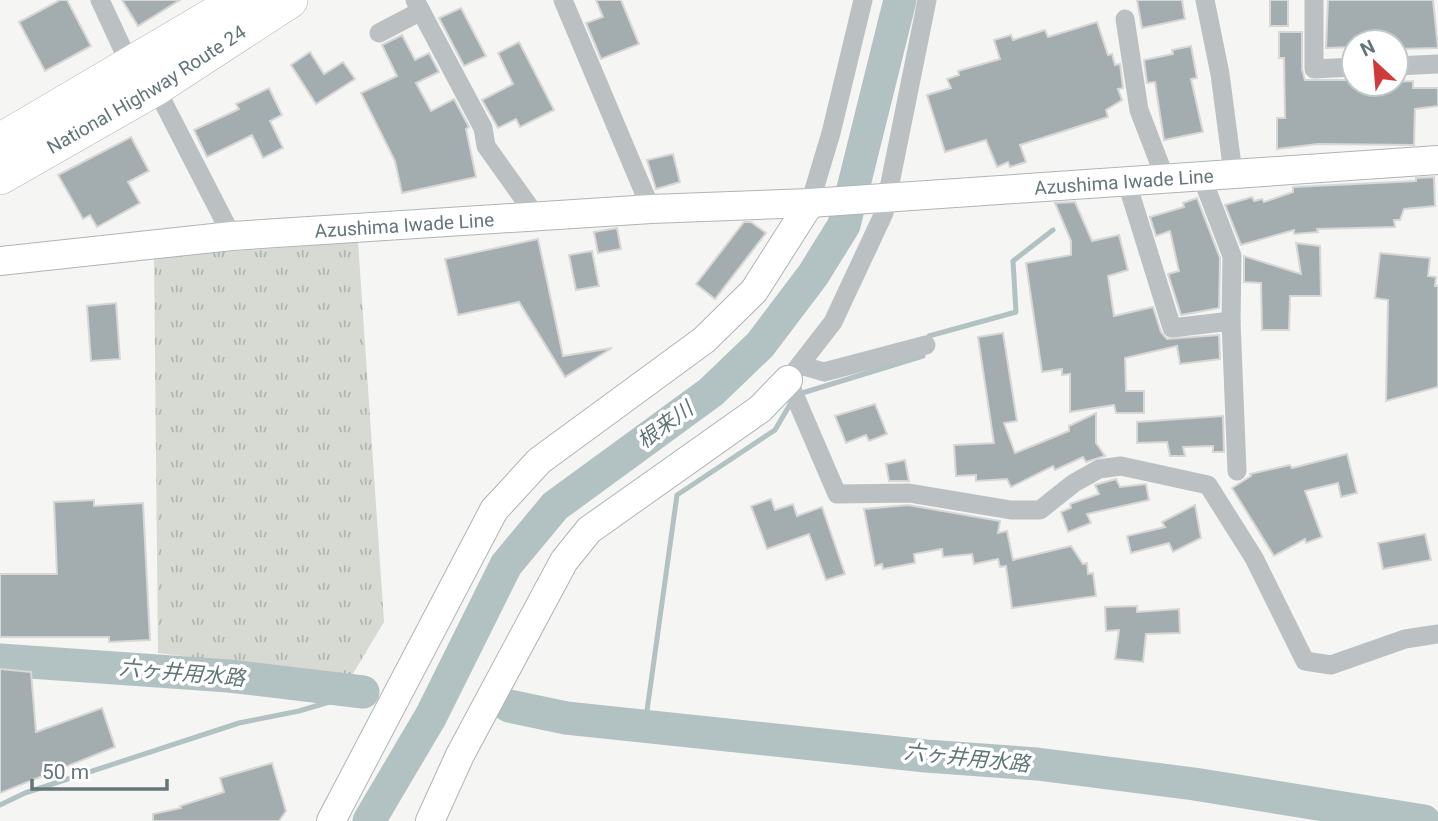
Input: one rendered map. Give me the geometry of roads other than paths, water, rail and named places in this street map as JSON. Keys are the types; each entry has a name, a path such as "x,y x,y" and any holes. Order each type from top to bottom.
{"highway":[{"name":"National Highway Route 24","path":"0,176 142,78 241,0"},
{"name":"National Highway Route 24","path":"0,142 142,78 289,0"}],"main road":[{"name":"Azushima Iwade Line","path":"0,261 232,236 651,209 819,202 1438,160"},
{"path":"331,821 494,510 539,461 704,340 754,291 819,202"},
{"path":"430,821 460,755 564,561 589,530 760,409 794,373"}],"street":[{"path":"100,0 232,236"},
{"path":"562,0 651,209"},
{"path":"819,202 831,133 863,0"},
{"path":"794,373 833,322 884,213 880,198 927,0"},
{"path":"1205,0 1220,74 1233,173"},
{"path":"1314,0 1314,69 1340,68"},
{"path":"379,33 418,5 483,128 486,146 536,216"},
{"path":"1125,19 1139,110 1165,178"},
{"path":"1410,65 1438,64"},
{"path":"1201,175 1232,256 1231,321 1237,471"},
{"path":"1126,180 1172,328 1231,321"},
{"path":"794,373 824,372 926,345"},
{"path":"794,373 837,494 909,493 1011,510 1040,510 1074,483 1099,469 1121,466 1208,485 1254,558 1305,661 1331,665 1405,639 1438,634"}],"waterway":[{"name":"根来川","path":"369,821 431,716 506,565 555,506 711,392 760,345 813,275 844,225 900,0"},
{"path":"930,342 929,336 1016,312 1013,261 1053,230"},
{"path":"799,394 923,356"},
{"path":"645,725 677,495 775,430 792,401"},
{"name":"六ヶ井用水路","path":"0,660 229,676 363,692"},
{"path":"0,805 25,793 239,723 299,711 363,692"},
{"name":"六ヶ井用水路","path":"509,706 566,718 926,756 1037,764 1194,784 1424,821"}]}
